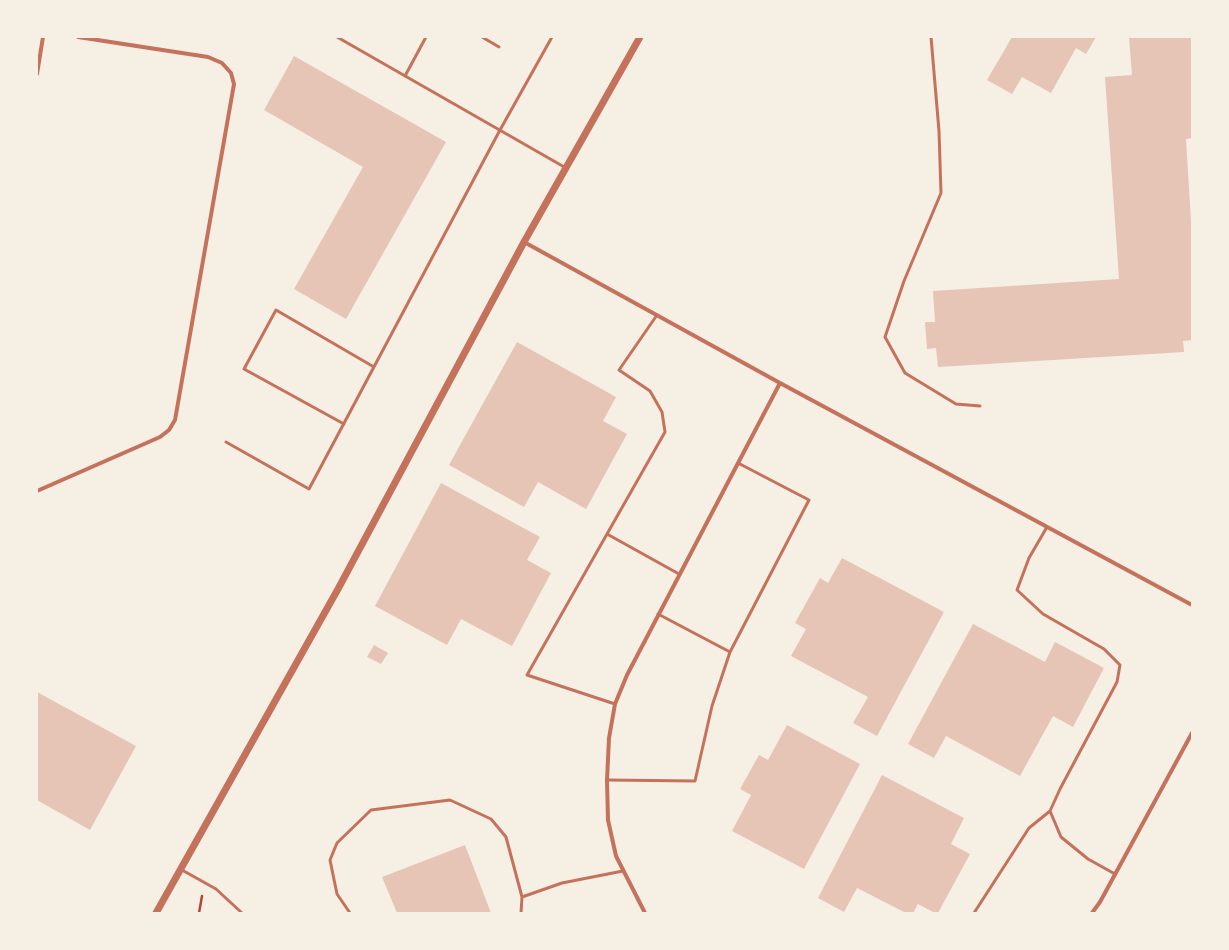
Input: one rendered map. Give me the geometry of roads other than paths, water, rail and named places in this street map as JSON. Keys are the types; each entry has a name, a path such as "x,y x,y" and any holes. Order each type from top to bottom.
{"street":[{"path":"37,74 43,37"},
{"path":"37,491 160,437 170,430 175,420 234,84 231,73 222,63 208,57 78,37"},
{"path":"157,910 338,589 524,242 640,37"},
{"path":"524,242 780,383 1192,605"},
{"path":"645,913 616,856 608,820 607,780 609,738 615,704 626,675 780,383"},
{"path":"1092,913 1192,733"}],"lane":[{"path":"337,37 566,168"},
{"path":"405,76 426,37"},
{"path":"482,37 499,47"},
{"path":"226,442 309,489 500,130 552,37"},
{"path":"931,37 939,131 941,193 904,281 885,337 905,373 956,404 980,406"},
{"path":"344,424 244,369 276,310 374,367"},
{"path":"615,704 527,675 665,432 662,412 650,391 619,370 657,315"},
{"path":"607,780 694,781 712,706 730,652 809,500 738,463"},
{"path":"974,913 1029,828 1050,811 1060,789 1117,682 1120,665 1104,649 1043,614 1017,590 1029,558 1047,527"},
{"path":"607,534 679,574"},
{"path":"658,614 730,652"},
{"path":"350,913 337,894 330,860 337,842 371,810 450,800 491,819 506,837 522,897 521,913"},
{"path":"1050,811 1061,837 1088,858 1115,874"},
{"path":"180,869 216,889 242,913"},
{"path":"522,897 562,883 623,871"}]}
